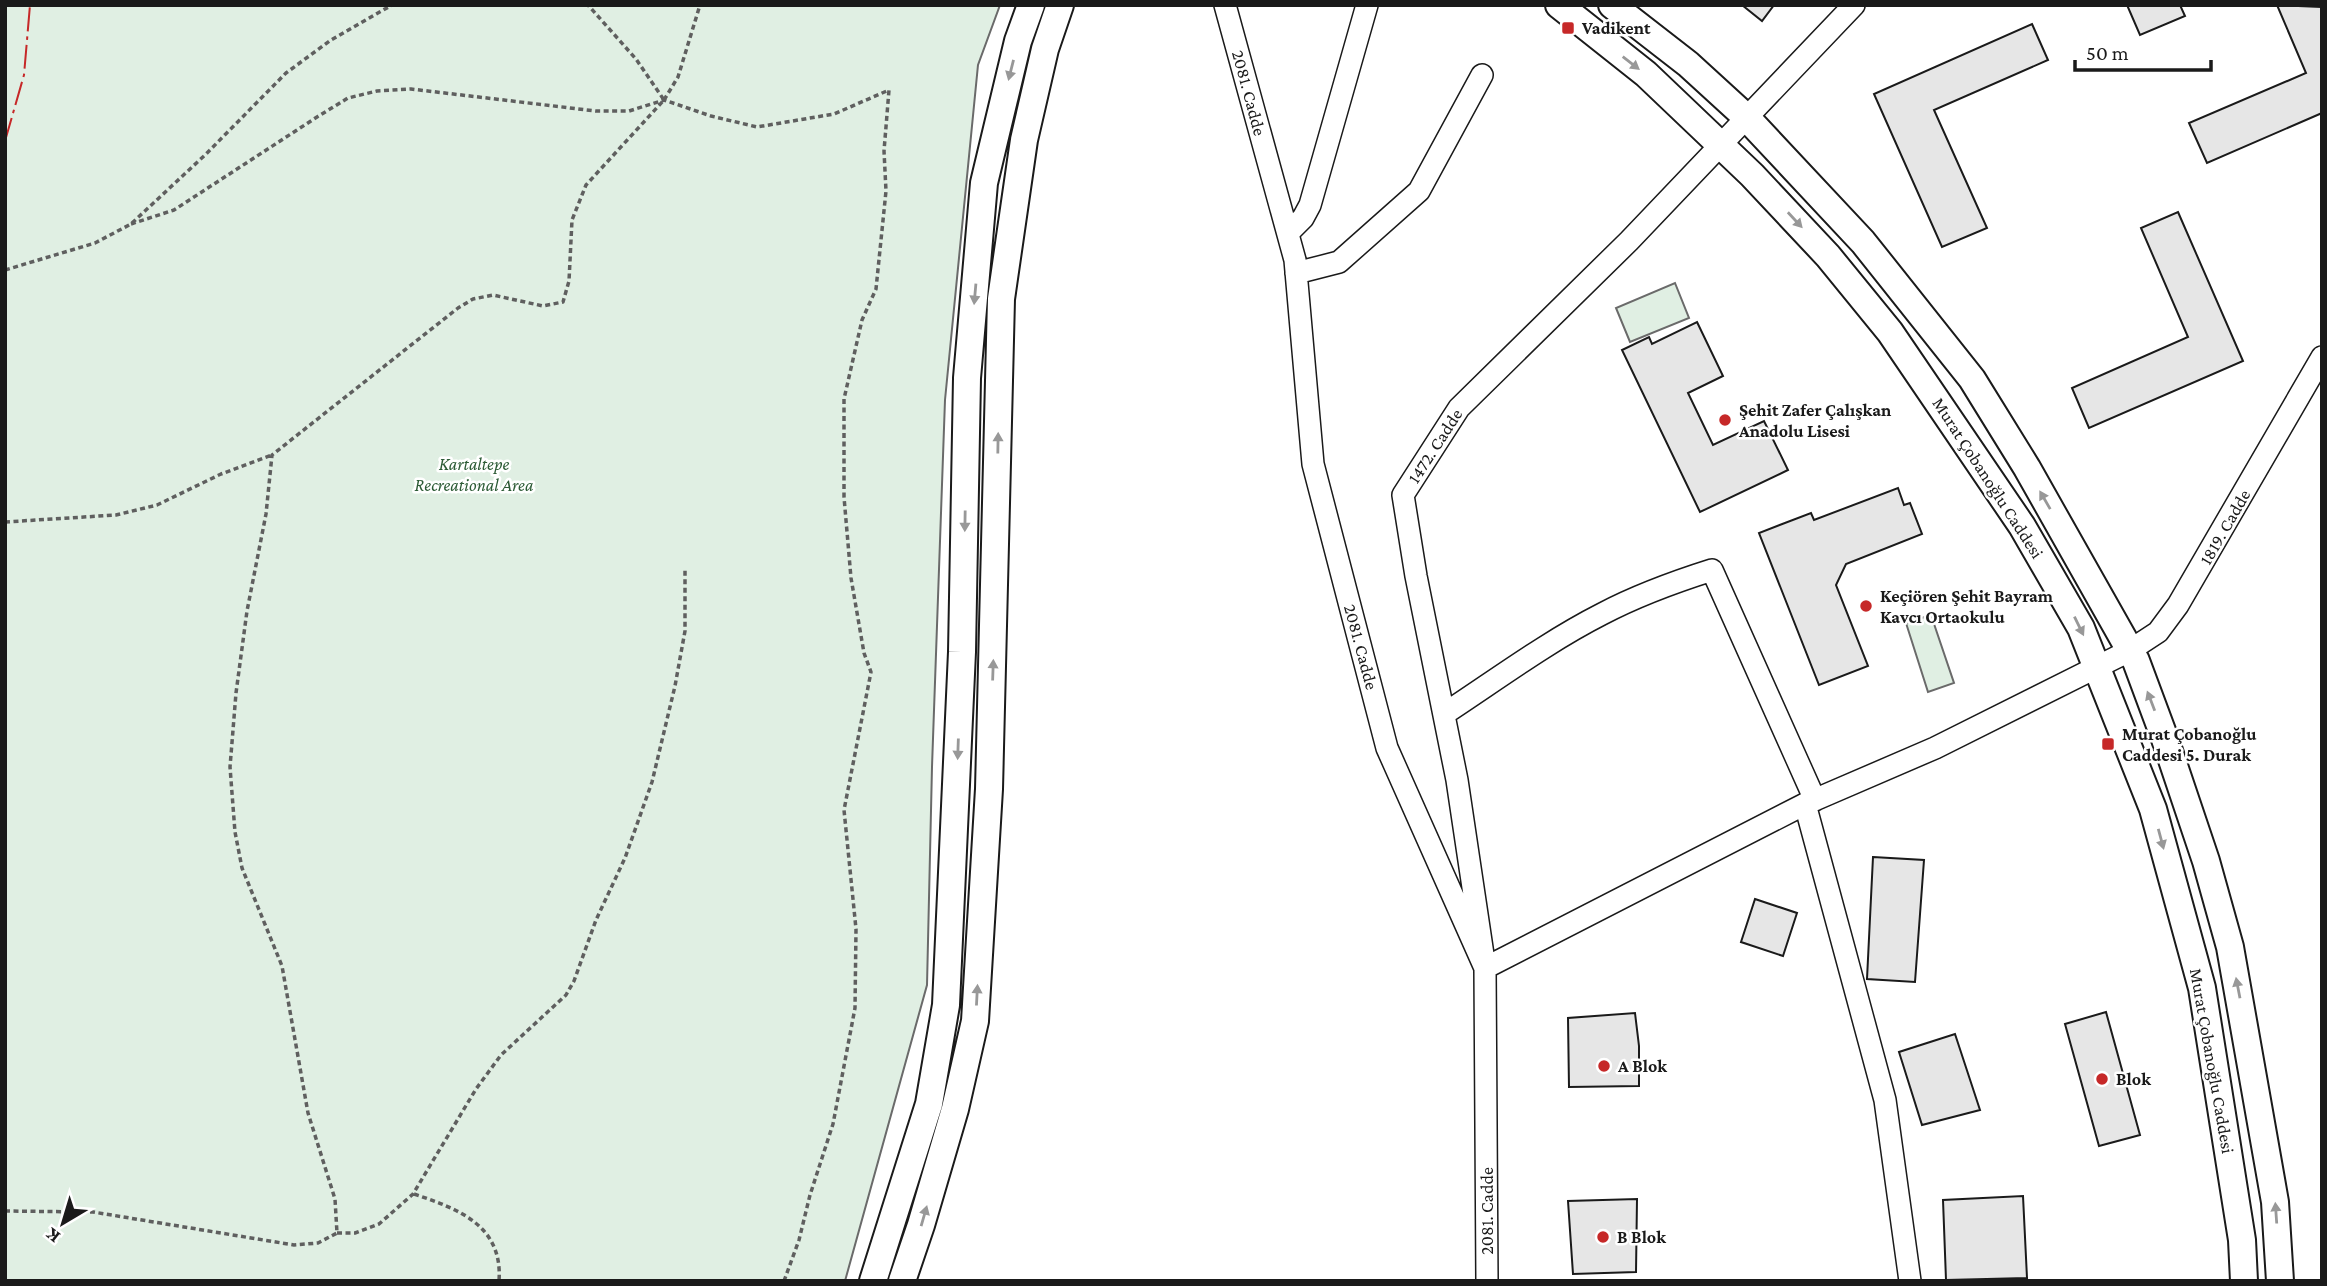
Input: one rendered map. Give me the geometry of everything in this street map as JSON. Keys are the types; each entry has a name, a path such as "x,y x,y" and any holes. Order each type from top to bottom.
{"main road":[{"path":"873,1281 929,1104 946,1005 962,652 970,350 984,183 1018,41 1031,5"},
{"path":"902,1281 955,1110 975,1021 990,775 1001,299 1024,140 1045,49 1060,5"},
{"name":"Murat Çobanoğlu Caddesi","path":"1559,5 1646,74 1720,144 1828,256 1890,332 2022,526 2081,628 2152,809 2202,988 2242,1240 2244,1281"},
{"name":"Murat Çobanoğlu Caddesi","path":"1612,5 1688,64 1746,117 1863,242 1972,379 2082,562 2136,661 2206,860 2230,947 2275,1202 2280,1281"}],"street":[{"name":"2081. Cadde","path":"1226,5 1288,233 1296,273 1313,464 1387,748 1485,968 1487,1281"},
{"path":"1288,233 1303,219 1310,205 1367,5"},
{"name":"1472. Cadde","path":"1485,968 1457,780 1416,576 1403,495 1459,408 1629,241 1854,5"},
{"path":"1296,273 1339,262 1419,191 1482,75"},
{"name":"1819. Cadde","path":"1485,968 1810,802 1935,748 2129,651 2158,632 2178,605 2322,357"},
{"path":"1444,714 1565,634 1602,614 1639,596 1712,570 1810,802 1885,1100 1910,1281"}],"path":[{"path":"131,224 205,155 286,73 331,40 392,5"},
{"path":"588,5 636,59 664,100"},
{"path":"5,523 126,513 157,505 221,474 272,455 473,299 493,295 543,306 563,302 569,281 572,220 586,185 664,100 678,77 700,5"},
{"path":"5,270 95,243 131,224 174,210 348,98 377,91 411,89 596,111 629,111 664,100 711,116 757,127 834,114 889,90 884,151 886,191 876,289 862,320 844,399 844,497 851,578 862,643 872,672 845,810 856,929 855,1008 833,1124 810,1195 799,1240 784,1281"},
{"path":"272,455 266,514 247,611 236,693 230,767 235,832 242,868 282,966 308,1113 335,1199 337,1233"},
{"path":"5,1211 93,1212 294,1245 318,1243 337,1233 355,1233 379,1224 413,1194 476,1089 501,1055 566,995 574,981 596,920 625,858 652,782 685,631 685,568"},
{"path":"413,1194 464,1214 491,1237 500,1269 499,1281"}],"green space":[{"name":"Kartaltepe Recreational Area","path":"5,5 1000,5 978,65 945,400 927,985 845,1281 5,1281"},
{"path":"1675,283 1689,318 1630,342 1616,308"},
{"path":"1931,615 1954,683 1928,692 1906,623"}],"building":[{"path":"1742,5 1774,5 1762,21"},
{"path":"2127,5 2180,5 2185,16 2140,35"},
{"path":"2277,5 2322,7 2322,113 2207,163 2189,123 2306,73"},
{"path":"2032,24 2048,60 1934,110 1987,228 1942,247 1874,94"},
{"path":"2178,212 2243,361 2089,428 2072,388 2188,337 2141,228"},
{"path":"1697,322 1723,376 1688,393 1713,445 1764,421 1788,470 1700,512 1622,350 1649,337 1652,344"},
{"path":"1898,488 1904,505 1910,503 1922,534 1846,564 1836,585 1868,666 1819,685 1759,533 1811,513 1814,520"},
{"path":"1873,857 1924,860 1915,982 1867,979"},
{"path":"1755,899 1797,913 1783,956 1741,942"},
{"name":"Blok","path":"2106,1012 2140,1135 2099,1146 2065,1024"},
{"name":"A Blok","path":"1635,1013 1639,1046 1639,1086 1569,1087 1568,1018"},
{"path":"1955,1034 1980,1110 1922,1125 1899,1052"},
{"path":"2023,1196 2027,1278 1946,1280 1943,1200"},
{"name":"B Blok","path":"1637,1199 1636,1272 1573,1274 1568,1201"}],"power":[{"path":"5,141 24,75 30,5"}],"place":[{"name":"Vadikent","path":"1568,28"},
{"name":"Şehit Zafer Çalışkan Anadolu Lisesi","path":"1725,420"},
{"name":"Keçiören Şehit Bayram Kavcı Ortaokulu","path":"1866,606"},
{"name":"Murat Çobanoğlu Caddesi 5. Durak","path":"2108,744"},
{"name":"A Blok","path":"1604,1066"},
{"name":"Blok","path":"2102,1079"},
{"name":"B Blok","path":"1603,1237"}]}
